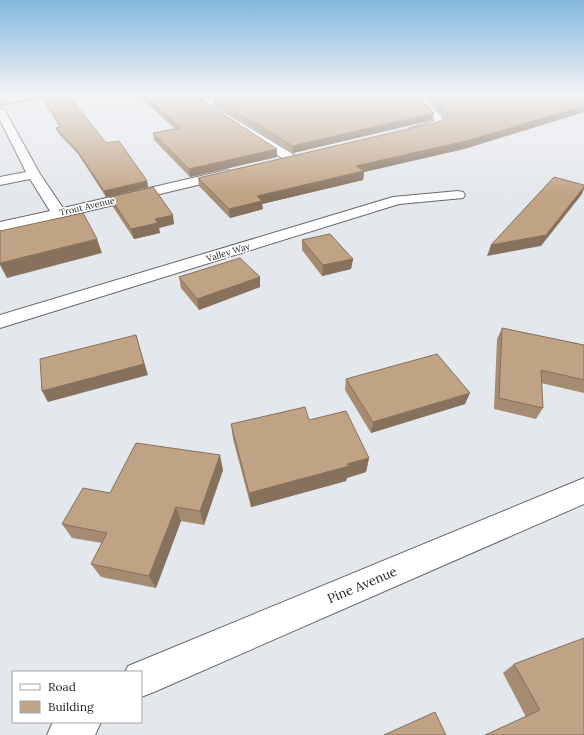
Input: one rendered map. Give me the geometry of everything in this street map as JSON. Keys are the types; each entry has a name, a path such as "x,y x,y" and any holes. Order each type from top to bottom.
{"street":[{"path":"10,128 34,174 59,213"},
{"path":"244,128 292,158"},
{"path":"406,132 422,128"},
{"path":"277,162 307,155"},
{"name":"Trout Avenue","path":"0,227 238,171"},
{"path":"0,181 34,174"},
{"name":"Valley Way","path":"0,322 398,200 458,195"},
{"name":"Pine Avenue","path":"142,679 584,492"},
{"path":"67,735 80,723"}],"building":[{"path":"56,128 94,128 106,143 119,141 147,181 104,191 76,149"},
{"path":"178,128 245,128 277,149 189,169 153,133"},
{"path":"264,128 369,128 293,146"},
{"path":"411,128 509,128 466,141 356,166 364,171 257,196 262,201 229,209 198,178"},
{"path":"554,177 584,185 584,187 546,235 491,245"},
{"path":"153,187 173,215 155,219 158,223 131,229 110,197"},
{"path":"83,213 97,239 0,263 0,231"},
{"path":"330,234 353,259 323,265 302,240"},
{"path":"240,258 260,277 197,299 179,277"},
{"path":"502,328 584,345 584,380 541,370 543,408 499,398"},
{"path":"136,335 144,364 42,391 40,359"},
{"path":"437,354 470,393 373,422 346,379"},
{"path":"305,407 309,420 346,411 369,458 347,464 349,466 249,493 231,424"},
{"path":"136,443 220,455 200,511 176,507 149,576 91,564 107,533 62,524 83,488 110,493"},
{"path":"584,638 584,735 485,735 540,710 514,664"},
{"path":"435,712 446,735 384,735"}]}
